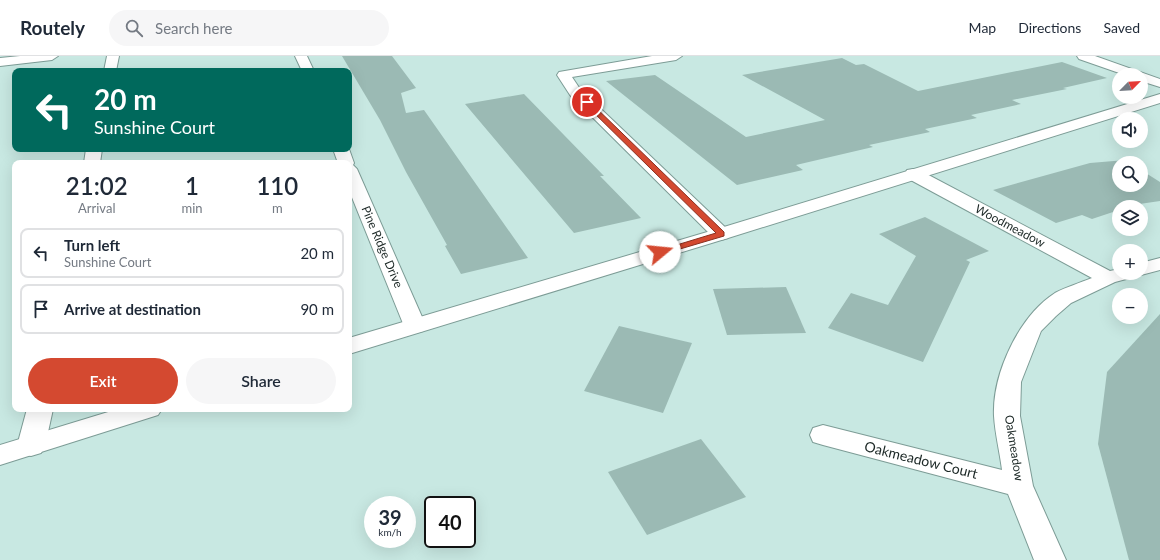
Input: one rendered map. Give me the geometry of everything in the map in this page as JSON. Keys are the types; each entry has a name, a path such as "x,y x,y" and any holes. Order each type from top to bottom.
{"street":[{"path":"0,62 52,56"},
{"path":"111,68 113,56"},
{"path":"301,56 307,68"},
{"path":"676,56 593,68 564,75 575,92 721,234"},
{"path":"1082,56 1117,68"},
{"path":"1148,79 1160,83"},
{"path":"352,345 721,234 1160,98"},
{"name":"Woodmeadow","path":"913,174 1112,273"},
{"name":"Pine Ridge Drive","path":"352,176 415,326"},
{"path":"1148,267 1160,264"},
{"name":"Oakmeadow","path":"1050,560 1019,486 1007,416 1009,382 1031,329 1063,298 1112,278"},
{"path":"31,446 39,412"},
{"path":"0,455 139,412"},
{"name":"Oakmeadow Court","path":"823,435 1019,486"}],"building":[{"path":"342,56 392,56 416,88 401,93 406,113 424,110 528,258 461,274 380,120 352,73 352,68 349,68"},
{"path":"842,58 856,65 864,64 918,91 1062,62 1107,78 1063,88 1067,89 1012,100 1021,104 971,115 977,118 925,129 930,132 869,145 873,147 796,165 803,170 737,185 606,81 655,75 746,137 825,120 742,75"},
{"path":"524,94 604,176 600,176 641,218 574,233 465,104"},
{"path":"1112,161 1112,192 1148,192 1148,174 1160,182 1160,201 1148,203 1148,200 1112,200 1112,212 1092,219 1082,215 1056,223 993,190 1090,163"},
{"path":"925,217 989,251 966,260 970,262 923,362 828,328 851,293 888,305 916,256 879,234"},
{"path":"786,287 806,333 727,335 713,289"},
{"path":"1160,314 1160,560 1129,560 1098,444 1107,372"},
{"path":"619,326 692,343 663,413 584,391"},
{"path":"701,439 746,497 647,535 608,472"}],"route":[{"path":"587,102 721,234 660,252"}]}
